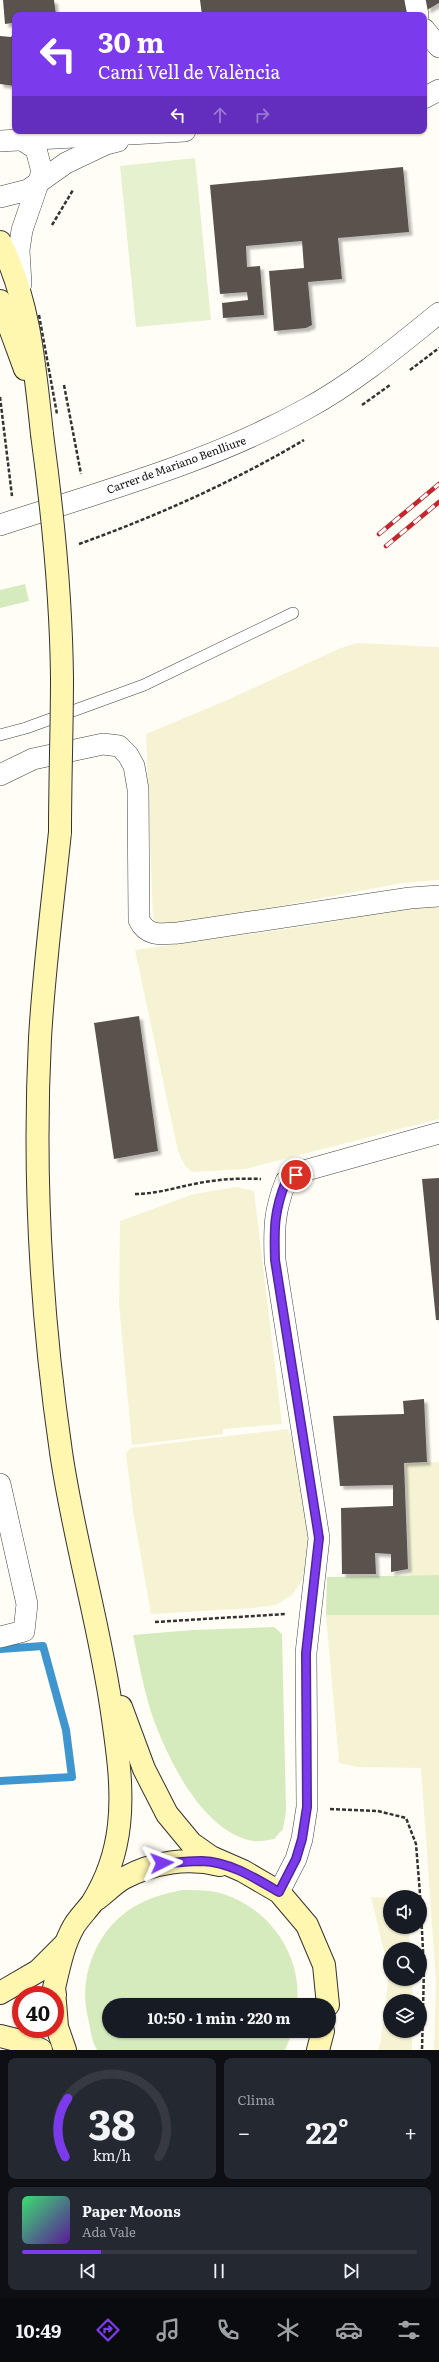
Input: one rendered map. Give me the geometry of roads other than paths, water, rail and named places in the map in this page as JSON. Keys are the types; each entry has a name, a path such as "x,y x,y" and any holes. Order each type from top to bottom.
{"street":[{"path":"415,0 417,12"},
{"path":"427,96 439,90"},
{"path":"6,141 151,134"},
{"path":"0,197 37,185 66,163 106,144 151,134"},
{"path":"6,141 36,149 41,162 42,172 22,230 19,250 19,273 28,326 42,434 52,516 60,608 62,677 60,832 40,1038 38,1172 41,1254 46,1323 61,1452 73,1519 106,1666 121,1787 119,1827 113,1859 104,1883 91,1904 74,1925 65,1944 54,1986"},
{"path":"0,242 10,265 28,326"},
{"path":"0,301 30,384 42,434"},
{"name":"Carrer de Mariano Benlliure","path":"7,522 208,455 277,425 308,408 369,368 439,313"},
{"path":"0,775 33,759 103,744 119,746 128,755 134,766 138,789 139,920 142,928 149,932 178,933 410,898 439,896"},
{"path":"279,1892 296,1859 302,1839 307,1807 306,1653 319,1538 275,1260 274,1223 279,1199 286,1181 307,1170 439,1133"},
{"path":"0,1484 27,1604 24,1631 0,1637"},
{"path":"106,1666 144,1769 167,1814 191,1843 211,1857 243,1871 279,1892 307,1925 324,1965 327,1998"},
{"path":"91,1904 123,1878 162,1863 203,1861 243,1871"},
{"path":"0,1993 38,1971 65,1944"},
{"path":"0,2036 24,2042 41,2050"},
{"path":"61,2038 65,2050"},
{"path":"318,2050 321,2038"}],"lane":[{"path":"0,735 26,728 144,685 293,613"}],"waterway":[{"path":"0,1649 43,1646 66,1730 72,1777 0,1781"}],"railway":[{"path":"379,534 439,484"},
{"path":"386,546 439,502"}]}
